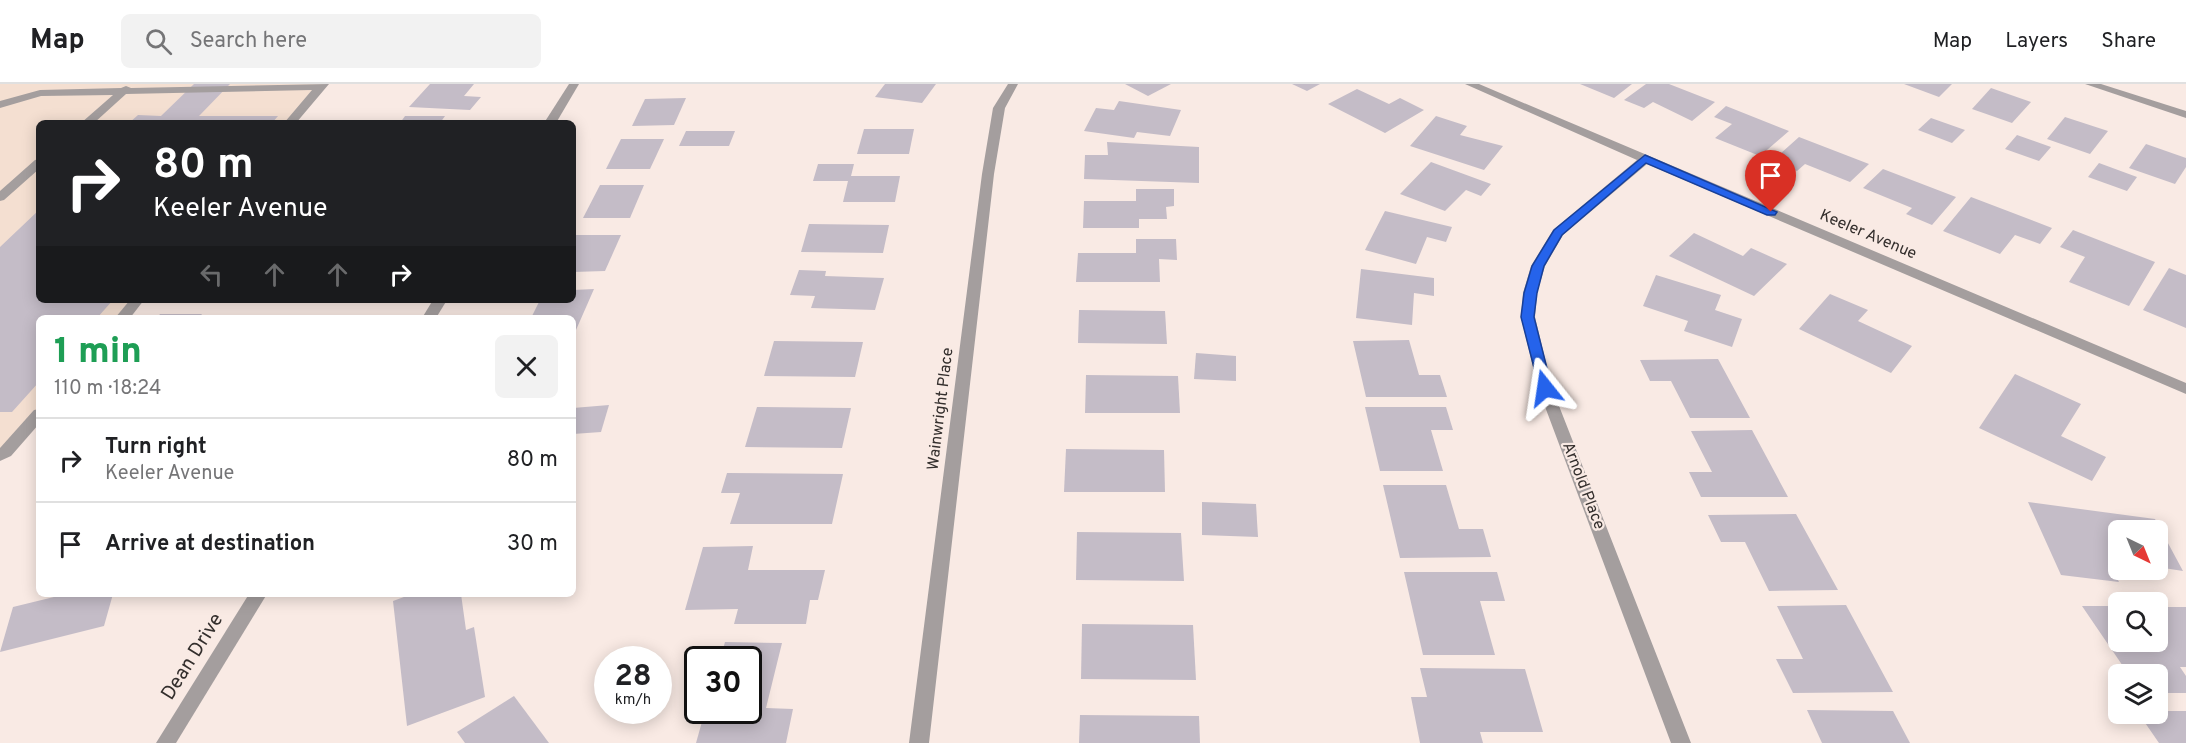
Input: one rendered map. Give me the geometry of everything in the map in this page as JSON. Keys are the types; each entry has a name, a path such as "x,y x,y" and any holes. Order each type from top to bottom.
{"street":[{"path":"551,120 574,84"},
{"name":"Wainwright Place","path":"919,743 988,174 999,108 1013,84"},
{"name":"Keeler Avenue","path":"1470,84 2186,389"},
{"path":"2090,84 2186,115"},
{"path":"0,105 40,93 127,88 323,86"},
{"path":"293,120 323,86"},
{"path":"90,120 127,88"},
{"name":"Arnold Place","path":"1645,159 1558,233 1538,266 1530,293 1528,317 1545,388 1681,743"},
{"path":"0,197 36,166"},
{"path":"124,315 134,303"},
{"path":"0,455 6,452 36,417"},
{"name":"Dean Drive","path":"166,743 256,597"}],"shaded area":[{"path":"0,84 324,84 293,120 36,120 36,303 134,303 124,315 36,315 36,417 0,455"}],"building":[{"path":"194,84 230,84 199,116 278,116 275,120 132,120 138,115 161,116"},
{"path":"430,84 474,84 464,96 481,97 470,110 409,107"},
{"path":"885,84 936,84 922,103 875,97"},
{"path":"1125,84 1171,84 1148,96"},
{"path":"1292,84 1320,84 1307,91"},
{"path":"1580,84 1632,84 1614,98"},
{"path":"1646,84 1669,84 1715,102 1692,121 1653,102 1644,108 1624,100"},
{"path":"1904,84 1952,84 1939,97"},
{"path":"1991,88 2031,102 2012,123 1972,109"},
{"path":"1357,89 1389,104 1400,98 1424,110 1385,133 1328,104"},
{"path":"686,98 674,125 632,126 645,99"},
{"path":"1119,101 1181,110 1170,136 1137,132 1134,138 1084,131 1096,108 1114,110"},
{"path":"1726,106 1789,131 1760,156 1715,138 1732,124 1714,117"},
{"path":"405,116 445,116 442,120 402,120"},
{"path":"1436,116 1467,126 1460,135 1503,146 1484,170 1410,146"},
{"path":"2065,117 2108,131 2090,154 2047,139"},
{"path":"1931,118 1965,130 1952,143 1918,130"},
{"path":"864,129 914,129 909,154 857,154"},
{"path":"686,131 735,131 729,146 679,146"},
{"path":"2017,135 2051,147 2039,161 2005,149"},
{"path":"1799,137 1869,164 1850,182 1805,164 1797,171 1772,161"},
{"path":"621,139 664,139 650,169 606,169"},
{"path":"1107,142 1199,147 1199,183 1084,179 1085,155 1108,155"},
{"path":"2146,144 2186,158 2186,167 2175,184 2129,168"},
{"path":"1431,162 1491,184 1481,196 1466,190 1445,211 1400,194"},
{"path":"2099,163 2137,177 2127,191 2088,177"},
{"path":"818,164 854,164 851,176 900,176 895,202 843,202 848,181 813,181"},
{"path":"1883,169 1956,197 1932,225 1906,214 1912,208 1863,188"},
{"path":"600,185 644,185 630,218 583,218"},
{"path":"1136,189 1174,189 1174,206 1166,207 1167,219 1139,219 1139,228 1083,228 1084,201 1136,201"},
{"path":"1971,197 2052,228 2040,244 2015,235 2000,254 1943,231"},
{"path":"1385,211 1452,227 1446,242 1427,237 1416,264 1365,250"},
{"path":"36,213 36,303 110,303 100,315 36,315 36,385 12,412 0,412 0,247"},
{"path":"809,224 889,225 883,253 801,252"},
{"path":"2073,230 2155,262 2129,306 2069,282 2085,257 2060,247"},
{"path":"1694,233 1743,256 1751,248 1787,264 1754,296 1669,256"},
{"path":"576,235 621,235 605,271 576,272"},
{"path":"1136,239 1176,239 1177,260 1159,259 1160,282 1076,282 1078,253 1136,253"},
{"path":"2169,268 2186,275 2186,328 2143,310"},
{"path":"1361,269 1434,278 1434,296 1414,293 1412,325 1356,318"},
{"path":"799,270 826,271 825,276 884,278 875,310 811,308 815,296 790,295"},
{"path":"1656,275 1721,295 1715,310 1742,319 1732,347 1684,331 1688,321 1643,306"},
{"path":"594,289 576,330 576,315 532,315 538,303 576,303 576,290"},
{"path":"1830,294 1868,310 1858,321 1912,346 1891,373 1799,329"},
{"path":"1079,310 1165,311 1167,344 1078,343"},
{"path":"160,314 202,314 201,315"},
{"path":"1409,340 1419,375 1440,375 1447,397 1366,397 1353,341"},
{"path":"774,341 863,342 855,377 764,376"},
{"path":"1196,353 1236,356 1236,381 1194,379"},
{"path":"1718,359 1750,418 1690,418 1671,381 1650,381 1640,360"},
{"path":"2015,374 2081,404 2061,436 2106,457 2092,481 1979,428"},
{"path":"1086,375 1178,376 1180,413 1085,413"},
{"path":"609,405 601,432 576,434 576,408"},
{"path":"757,407 851,408 842,448 745,447"},
{"path":"1365,407 1446,407 1453,430 1431,430 1443,471 1380,471"},
{"path":"1752,430 1788,497 1701,497 1689,472 1712,472 1691,431"},
{"path":"1066,449 1164,450 1165,492 1064,492"},
{"path":"727,473 843,474 832,524 730,524 740,493 721,493"},
{"path":"1383,485 1446,485 1459,529 1483,529 1491,557 1400,558"},
{"path":"1202,502 1256,504 1258,537 1202,535"},
{"path":"2028,502 2155,519 2108,520 2108,580 2119,582 2061,575"},
{"path":"1796,514 1838,590 1769,591 1745,542 1721,542 1708,515"},
{"path":"1077,532 1181,533 1184,581 1076,580"},
{"path":"2168,543 2183,571 2168,569"},
{"path":"753,546 748,570 825,570 818,600 810,600 806,624 734,624 738,609 685,610 703,547"},
{"path":"1404,572 1497,572 1505,601 1480,601 1495,655 1423,655"},
{"path":"54,597 112,597 104,626 0,652 13,607"},
{"path":"404,597 461,597 466,630 474,627 485,697 407,726 393,601"},
{"path":"1846,605 1893,692 1793,693 1776,659 1803,659 1777,606"},
{"path":"2082,606 2108,606 2108,644"},
{"path":"2168,607 2186,607 2186,667 2180,667 2186,676 2186,693 2168,693 2168,664 2122,664 2113,652 2168,652"},
{"path":"1082,624 1193,625 1196,680 1081,679"},
{"path":"725,642 782,643 766,708 793,709 786,743 696,743 701,724 762,724 762,646 724,646"},
{"path":"1420,668 1525,669 1543,732 1480,732 1483,743 1420,743 1411,697 1427,697"},
{"path":"514,696 549,743 465,743 457,732"},
{"path":"1807,710 1893,711 1910,743 1822,743"},
{"path":"2168,711 2186,711 2186,743 2159,743 2146,724 2168,724"},
{"path":"1080,715 1199,716 1200,743 1079,743"}],"route":[{"path":"1545,388 1528,317 1530,293 1538,266 1558,233 1645,159 1771,212"}]}
